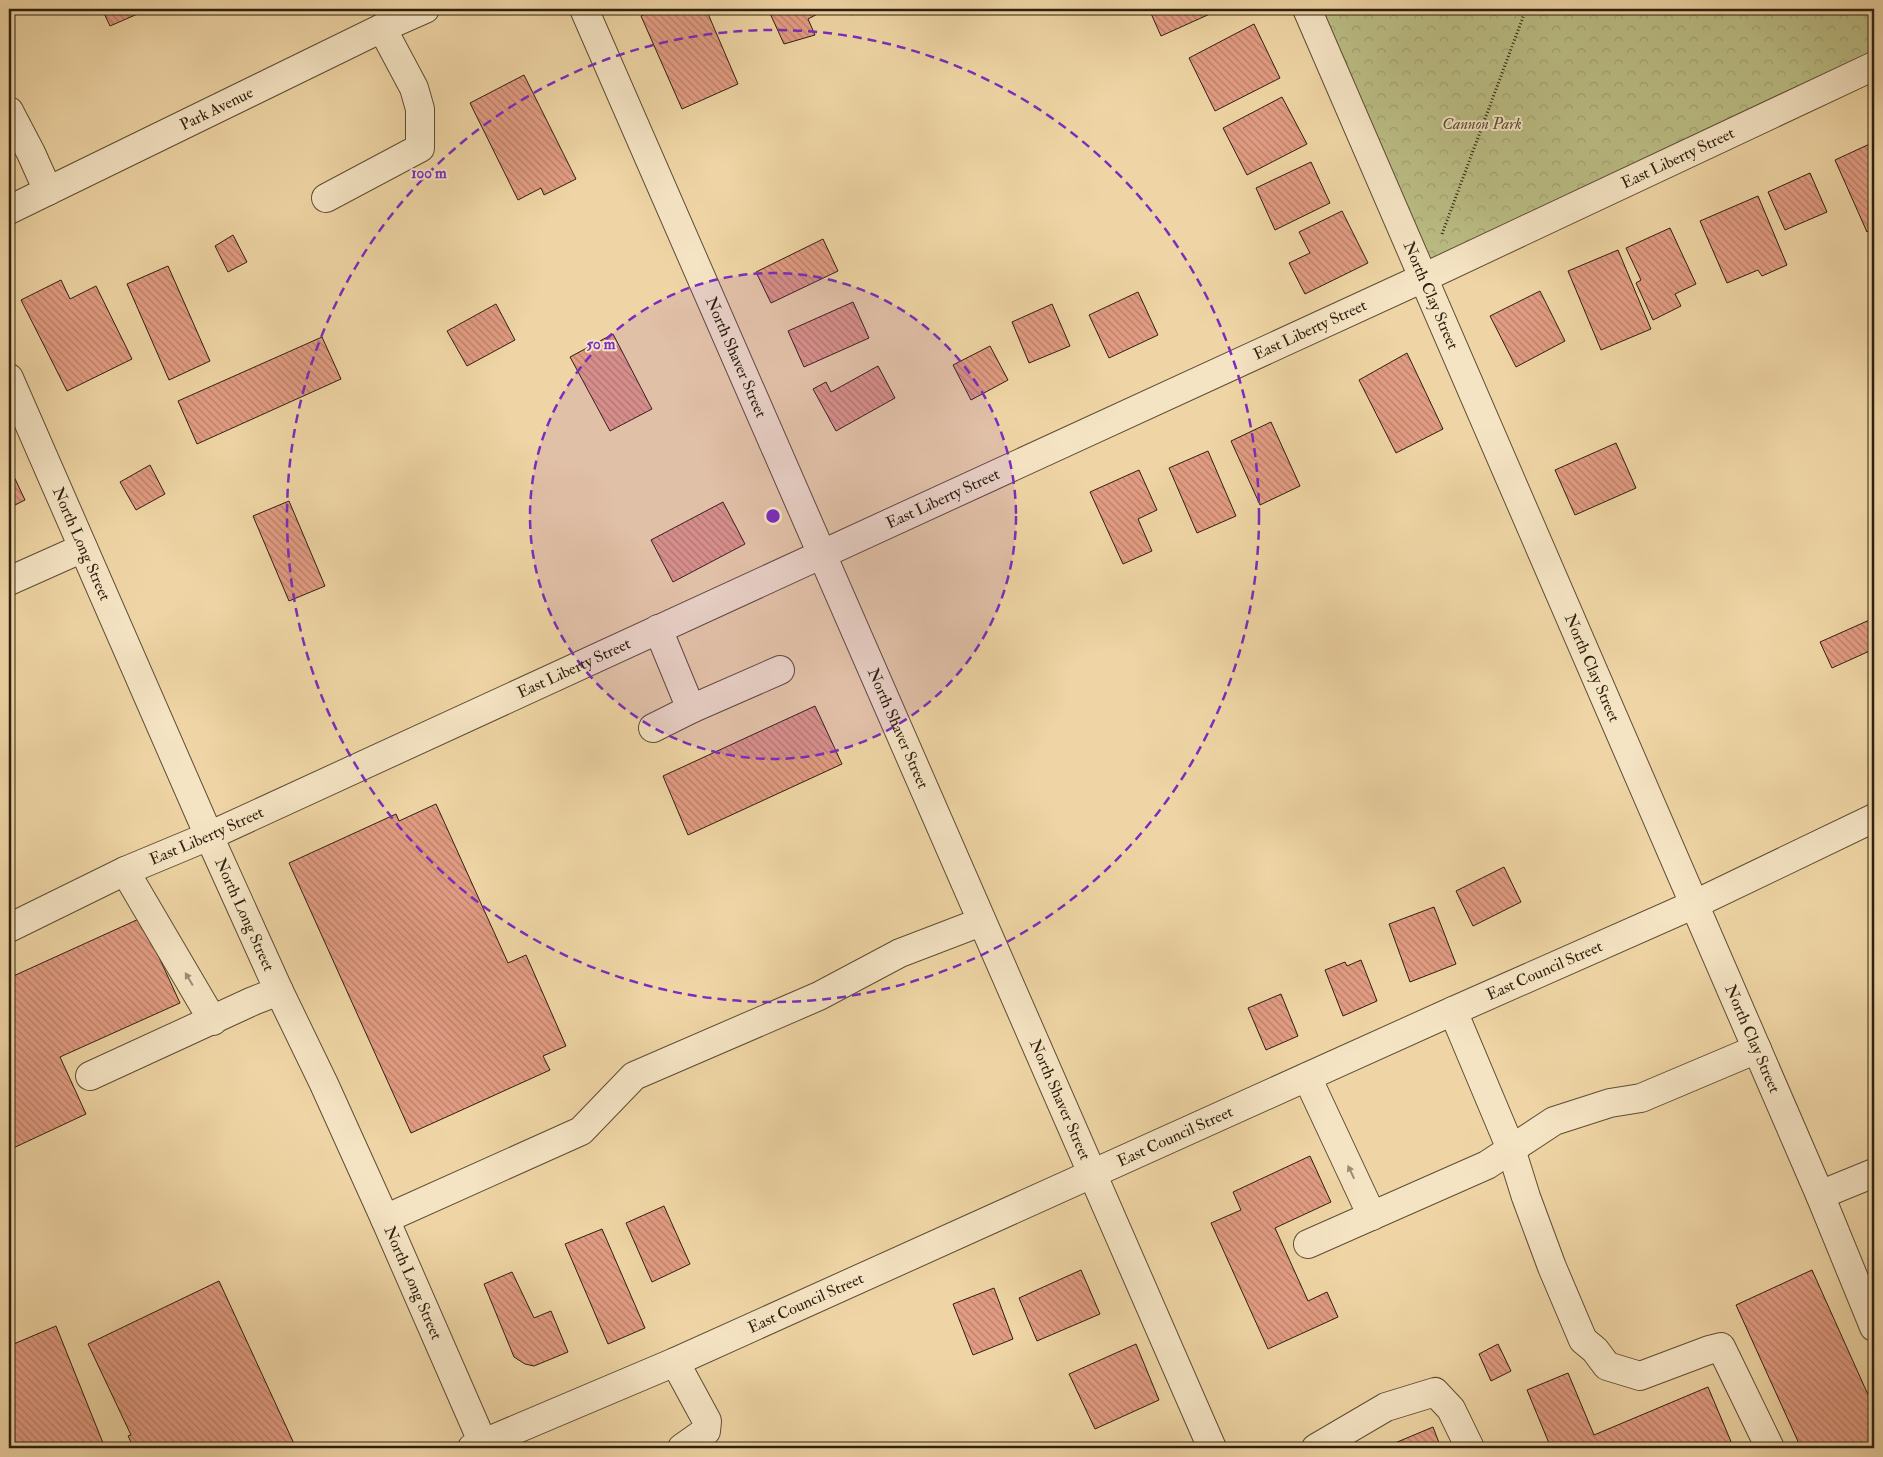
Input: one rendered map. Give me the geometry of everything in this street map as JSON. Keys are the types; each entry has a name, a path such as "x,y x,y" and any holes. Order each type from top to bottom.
{"street":[{"name":"Park Avenue","path":"9,210 382,28 425,9"},
{"name":"North Shaver Street","path":"584,9 1212,1448"},
{"name":"North Clay Street","path":"1307,9 1820,1195 1874,1327"},
{"path":"326,198 420,148 420,109 414,88 382,28"},
{"name":"East Liberty Street","path":"9,928 125,871 209,836 1423,278 1874,66"},
{"path":"9,110 48,192"},
{"name":"North Long Street","path":"9,378 209,836 385,1219 480,1447"},
{"path":"9,581 84,548"},
{"path":"658,629 691,709"},
{"path":"653,728 780,670"},
{"name":"East Council Street","path":"480,1447 675,1362 1694,904 1874,818"},
{"path":"125,871 213,1021"},
{"path":"385,1219 581,1131 634,1076 819,996 900,953 981,922"},
{"path":"90,1076 213,1021 252,1001 279,991"},
{"path":"1453,1011 1511,1150 1552,1267 1583,1340 1595,1350 1607,1366 1640,1376 1721,1347 1770,1448"},
{"path":"1308,1244 1487,1165 1554,1121 1610,1103 1641,1098 1757,1049"},
{"path":"1307,1077 1372,1216"},
{"path":"1820,1195 1874,1173"},
{"path":"675,1362 707,1421 706,1431 682,1448"},
{"path":"1316,1448 1386,1407 1434,1392 1451,1409 1470,1448"}],"path":[{"path":"1440,239 1526,9"}],"green space":[{"name":"Cannon Park","path":"1307,9 1874,9 1874,66 1423,278"}],"building":[{"path":"102,9 149,9 110,26"},
{"path":"656,9 706,9 738,84 682,109 641,16"},
{"path":"768,9 827,9 808,19 815,35 784,44"},
{"path":"849,9 865,9 852,15"},
{"path":"1149,9 1221,9 1161,36"},
{"path":"1254,24 1280,78 1215,111 1189,58"},
{"path":"524,75 576,179 544,195 541,188 518,200 470,103"},
{"path":"1282,97 1307,144 1247,175 1223,128"},
{"path":"1874,142 1874,228 1867,232 1835,160"},
{"path":"1311,162 1330,203 1275,230 1256,188"},
{"path":"1810,173 1827,212 1785,230 1768,192"},
{"path":"1758,196 1787,265 1762,276 1758,270 1727,283 1700,221"},
{"path":"1342,211 1368,263 1305,294 1289,263 1310,253 1299,232"},
{"path":"1670,228 1696,284 1675,294 1681,306 1653,320 1636,283 1641,280 1626,248"},
{"path":"233,235 247,262 228,272 215,246"},
{"path":"823,239 838,271 771,303 756,272"},
{"path":"1618,250 1651,329 1601,350 1568,271"},
{"path":"168,266 210,361 169,380 127,284"},
{"path":"61,280 70,299 96,286 132,359 67,391 21,300"},
{"path":"1540,291 1565,341 1516,367 1490,316"},
{"path":"1138,292 1158,335 1109,358 1089,315"},
{"path":"853,302 869,338 804,367 788,331"},
{"path":"496,304 515,340 467,366 447,331"},
{"path":"1052,304 1070,346 1029,363 1012,322"},
{"path":"613,334 652,409 610,431 570,357"},
{"path":"322,337 341,379 197,444 178,401"},
{"path":"990,346 1008,380 971,400 953,365"},
{"path":"1407,353 1443,429 1396,453 1359,380"},
{"path":"878,366 895,398 836,431 813,389 826,382 831,392"},
{"path":"1271,422 1300,486 1260,505 1231,441"},
{"path":"1616,443 1636,488 1575,515 1555,470"},
{"path":"1208,451 1236,516 1197,533 1169,468"},
{"path":"150,465 165,494 136,510 120,482"},
{"path":"9,466 25,500 9,508"},
{"path":"1139,470 1157,510 1138,519 1152,551 1123,564 1090,492"},
{"path":"289,501 325,586 289,601 253,516"},
{"path":"723,502 745,544 673,582 651,540"},
{"path":"1874,618 1874,649 1832,668 1820,642"},
{"path":"815,706 842,764 688,835 663,776"},
{"path":"436,804 508,963 526,955 566,1046 543,1056 550,1070 411,1133 289,863 396,814 399,821"},
{"path":"1504,867 1521,902 1473,926 1456,891"},
{"path":"1434,907 1456,964 1410,982 1389,924"},
{"path":"141,918 180,1003 60,1057 86,1114 9,1150 9,978"},
{"path":"1361,960 1377,1001 1343,1016 1325,970 1345,962 1347,966"},
{"path":"1281,994 1298,1036 1266,1050 1248,1008"},
{"path":"1310,1156 1331,1202 1275,1228 1308,1301 1327,1292 1338,1317 1268,1349 1211,1223 1241,1210 1233,1192"},
{"path":"664,1206 690,1264 652,1282 626,1223"},
{"path":"602,1229 645,1328 608,1344 565,1244"},
{"path":"1081,1270 1100,1314 1037,1341 1019,1298"},
{"path":"1812,1270 1874,1408 1874,1448 1801,1448 1736,1305"},
{"path":"512,1272 534,1318 551,1311 568,1352 534,1366 525,1364 514,1357 484,1284"},
{"path":"219,1281 296,1448 134,1448 128,1436 131,1435 88,1344"},
{"path":"994,1288 1013,1339 973,1355 953,1304"},
{"path":"56,1326 105,1448 9,1448 9,1346"},
{"path":"1136,1344 1159,1400 1095,1429 1069,1374"},
{"path":"1498,1344 1511,1371 1491,1381 1479,1354"},
{"path":"1568,1373 1594,1435 1708,1387 1732,1444 1723,1448 1551,1448 1527,1390"},
{"path":"1433,1427 1441,1448 1383,1448"}]}
